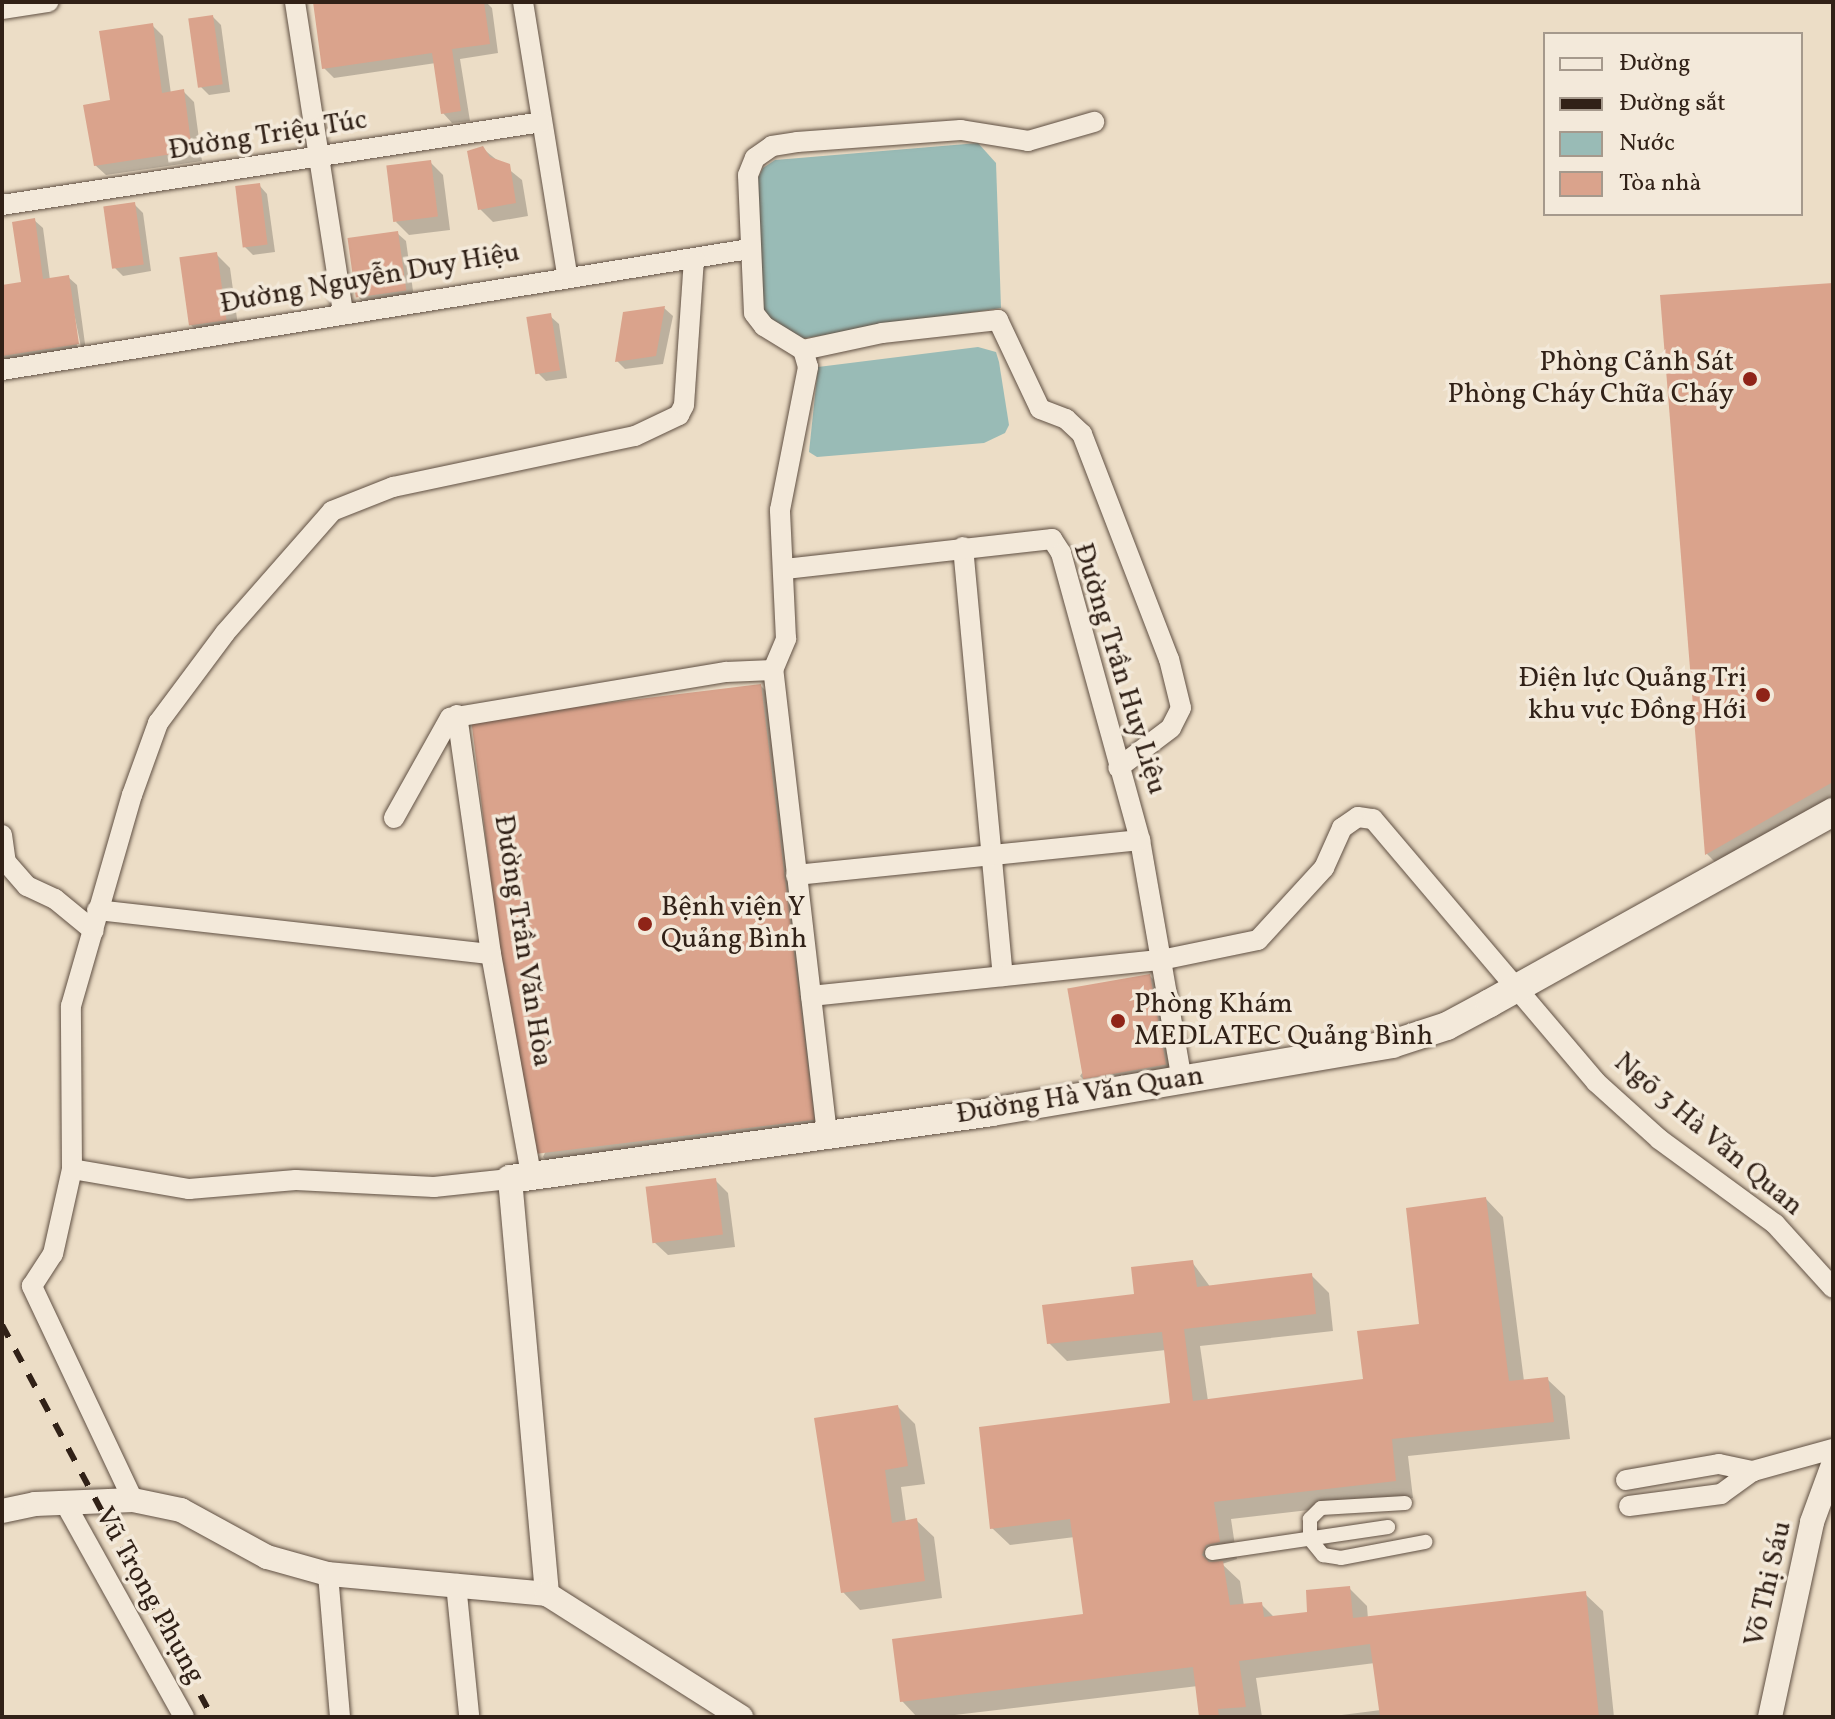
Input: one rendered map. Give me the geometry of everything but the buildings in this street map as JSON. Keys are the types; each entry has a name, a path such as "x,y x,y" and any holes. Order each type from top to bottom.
{"main road":[{"name":"Đường Hà Văn Quan","path":"520,1177 1182,1080 1392,1044 1447,1026 1833,812"}],"street":[{"path":"2,9 48,2"},
{"path":"295,2 343,312"},
{"path":"523,2 567,274"},
{"name":"Đường Triệu Túc","path":"2,205 542,122"},
{"path":"827,1134 773,670 786,639 780,510 808,367 803,350 764,326 754,313 748,175 755,158 772,146 961,130 1028,141 1094,122"},
{"name":"Đường Nguyễn Duy Hiệu","path":"2,370 567,274 749,249"},
{"path":"133,1500 32,1286 53,1254 72,1169 71,1006 94,931 97,910 158,723 225,633 332,511 368,494 635,436 667,424 684,405 694,258"},
{"path":"803,350 882,333 998,320 1040,409 1066,419 1082,434 1169,659 1181,708 1171,728 1118,768"},
{"name":"Đường Trần Huy Liệu","path":"785,569 1052,539 1061,553 1140,840 1182,1080"},
{"path":"963,547 1003,976"},
{"path":"394,818 444,724 457,715 726,672 773,670"},
{"name":"Đường Trần Văn Hòa","path":"457,715 520,1177 547,1594"},
{"name":"Ngõ 3 Hà Văn Quan","path":"1161,960 1258,940 1324,868 1342,828 1358,817 1373,819 1596,1082 1659,1139 1775,1224 1833,1288"},
{"path":"2,835 6,862 27,886 55,899 94,931"},
{"path":"796,875 1140,840"},
{"path":"97,910 491,954"},
{"path":"811,996 1161,960"},
{"path":"72,1169 189,1189 296,1180 434,1187 520,1177"},
{"path":"1629,1506 1721,1494 1753,1471 1833,1449"},
{"path":"1626,1480 1719,1464 1753,1471"},
{"name":"Võ Thị Sáu","path":"1770,1717 1812,1522 1833,1465"},
{"path":"2,1511 65,1503 133,1500 181,1510 267,1557 328,1574 547,1594 741,1717"},
{"name":"Vũ Trọng Phụng","path":"65,1503 184,1717"},
{"path":"1405,1503 1321,1508 1310,1519 1310,1539 1323,1555 1341,1558 1425,1542"},
{"path":"1212,1553 1388,1527"},
{"path":"328,1574 340,1717"},
{"path":"456,1584 469,1715"}],"water":[{"path":"978,143 996,163 1001,308 799,339 760,316 757,180 763,168 775,160"},
{"path":"978,347 996,352 1009,425 1005,433 984,443 817,457 809,452 818,367"}],"railway":[{"path":"2,1325 212,1717"}],"place":[{"name":"Phòng Cảnh Sát Phòng Cháy Chữa Cháy","path":"1750,379"},
{"name":"Điện lực Quảng Trị khu vực Đồng Hới","path":"1763,695"},
{"name":"Bệnh viện Y Quảng Bình","path":"645,924"},
{"name":"Phòng Khám MEDLATEC Quảng Bình","path":"1118,1021"}]}
